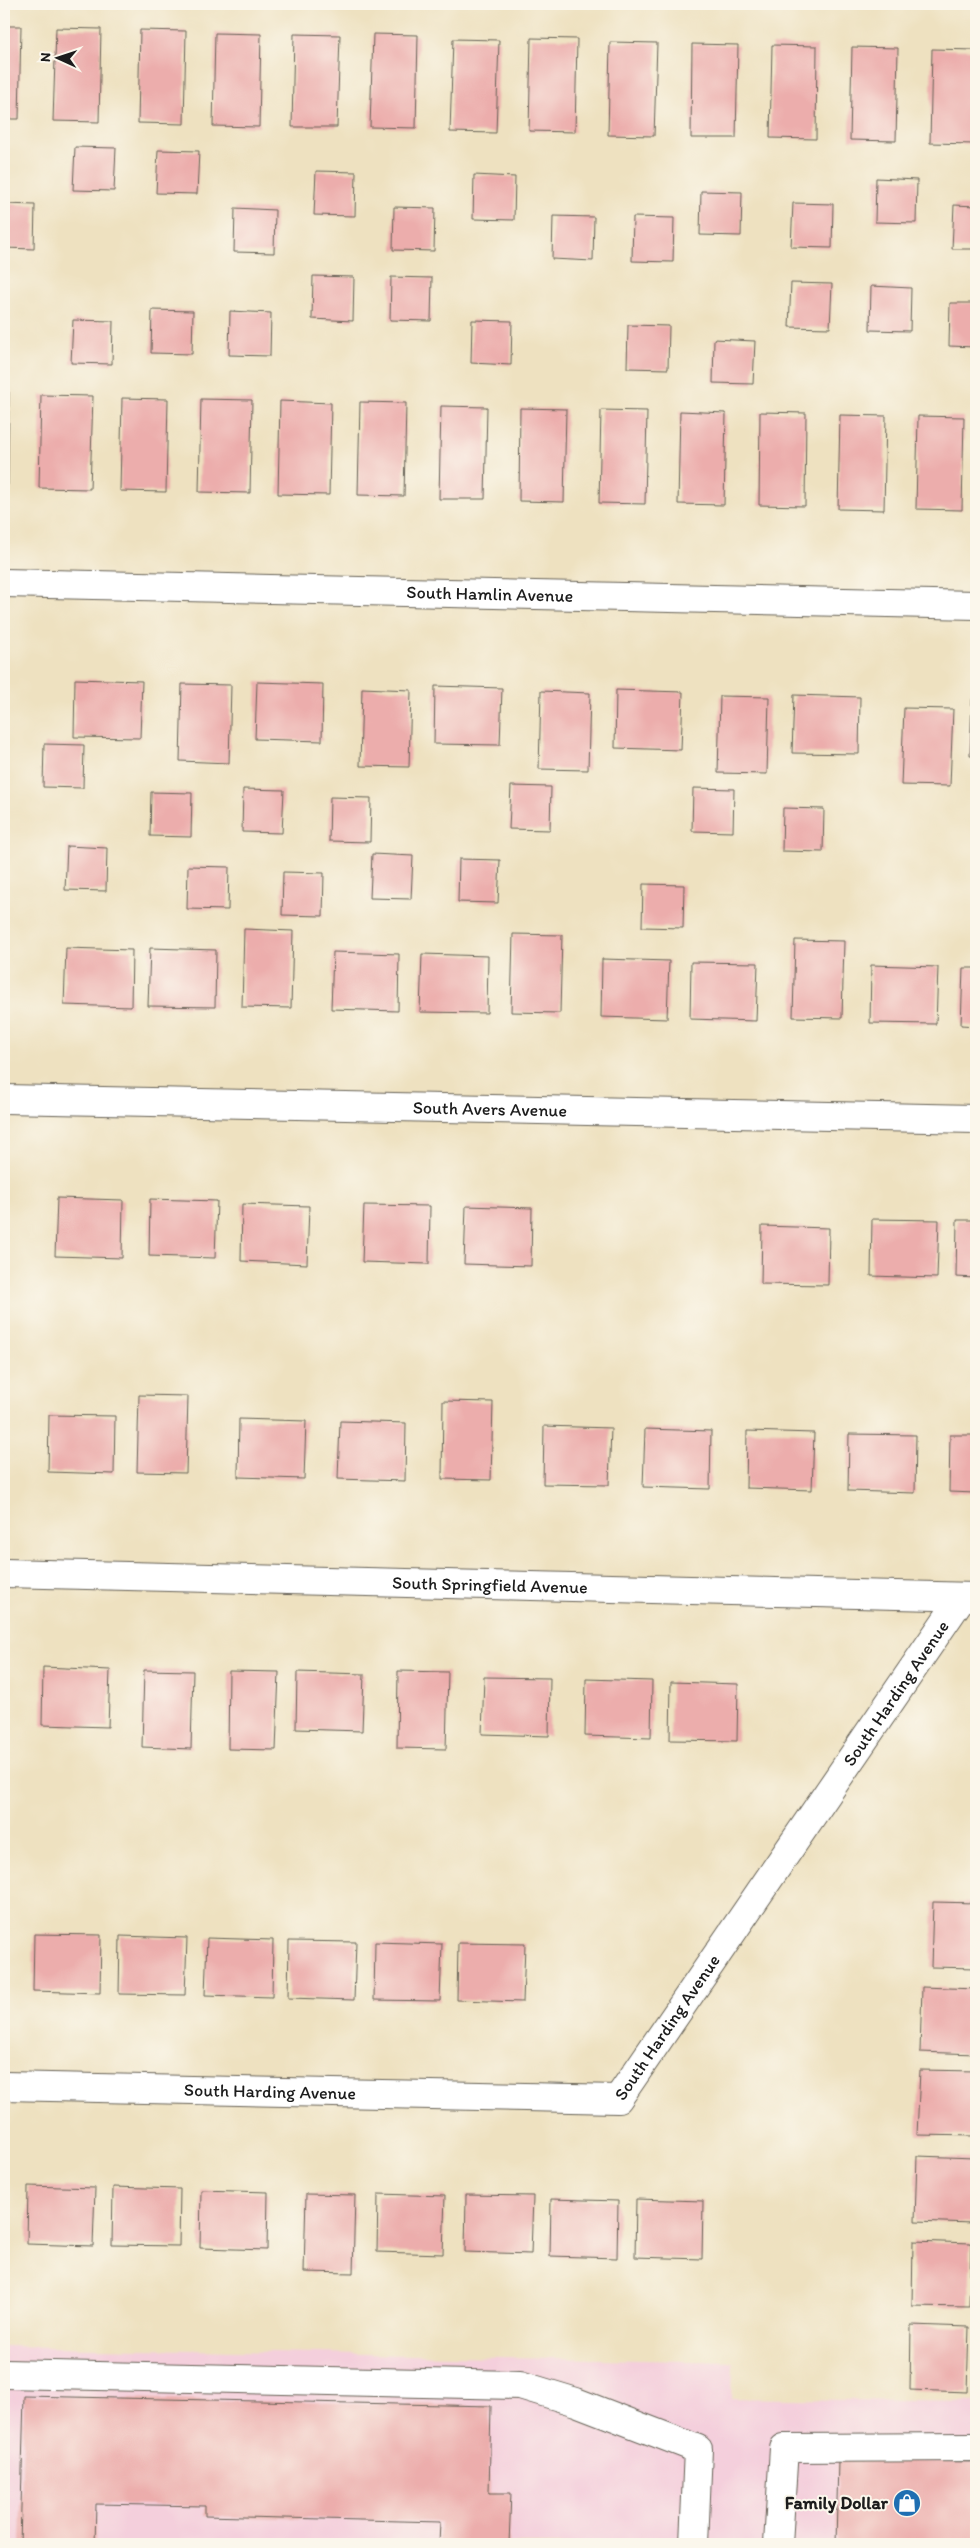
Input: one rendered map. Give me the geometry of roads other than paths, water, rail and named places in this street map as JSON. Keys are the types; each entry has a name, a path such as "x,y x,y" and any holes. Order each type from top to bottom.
{"street":[{"name":"South Hamlin Avenue","path":"4,583 976,605"},
{"name":"South Avers Avenue","path":"4,1099 976,1119"},
{"name":"South Springfield Avenue","path":"4,1573 969,1597"},
{"name":"South Harding Avenue","path":"4,2086 618,2099 969,1597"},
{"path":"4,2374 520,2385 576,2402 698,2449 694,2544"},
{"path":"778,2544 784,2448 976,2447"}],"place":[{"name":"Family Dollar","path":"907,2503"}]}
